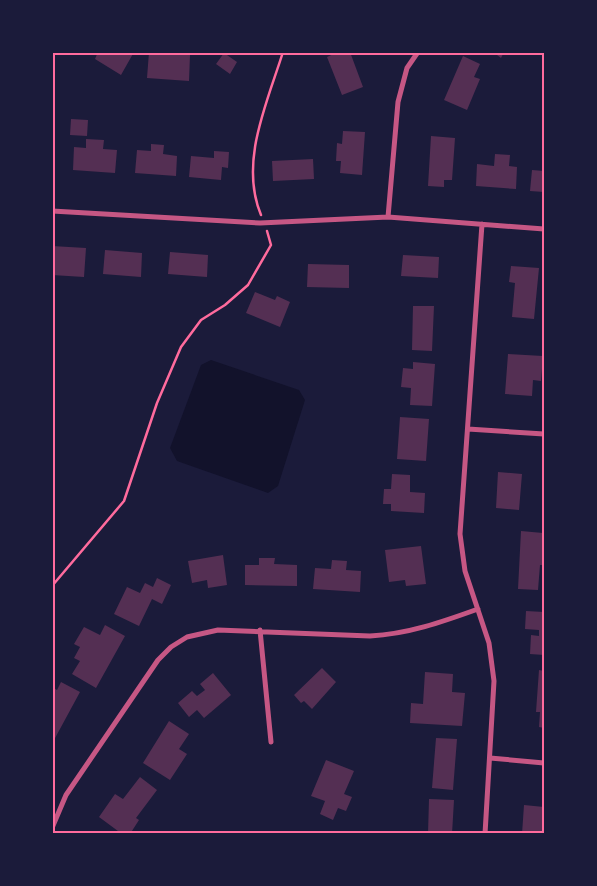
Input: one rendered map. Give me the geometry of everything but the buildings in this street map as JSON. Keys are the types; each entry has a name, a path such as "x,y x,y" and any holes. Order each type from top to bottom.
{"street":[{"path":"388,218 398,102 407,68 418,52"},
{"path":"52,212 260,223 388,218 544,229"},
{"path":"482,224 460,534 465,571 489,643 494,682 485,834"},
{"path":"468,428 544,434"},
{"path":"52,828 66,795 158,660 179,642 201,632 237,629 370,636 392,635 414,631 478,609"},
{"path":"260,630 271,742"},
{"path":"490,758 544,763"}],"path":[{"path":"260,213 256,203 253,153 283,52"},
{"path":"52,586 124,501 158,403 181,347 201,320 225,305 248,285 271,245 269,238"}],"shaded area":[{"path":"211,360 299,390 305,400 278,486 268,493 177,461 170,448 201,365"}]}
